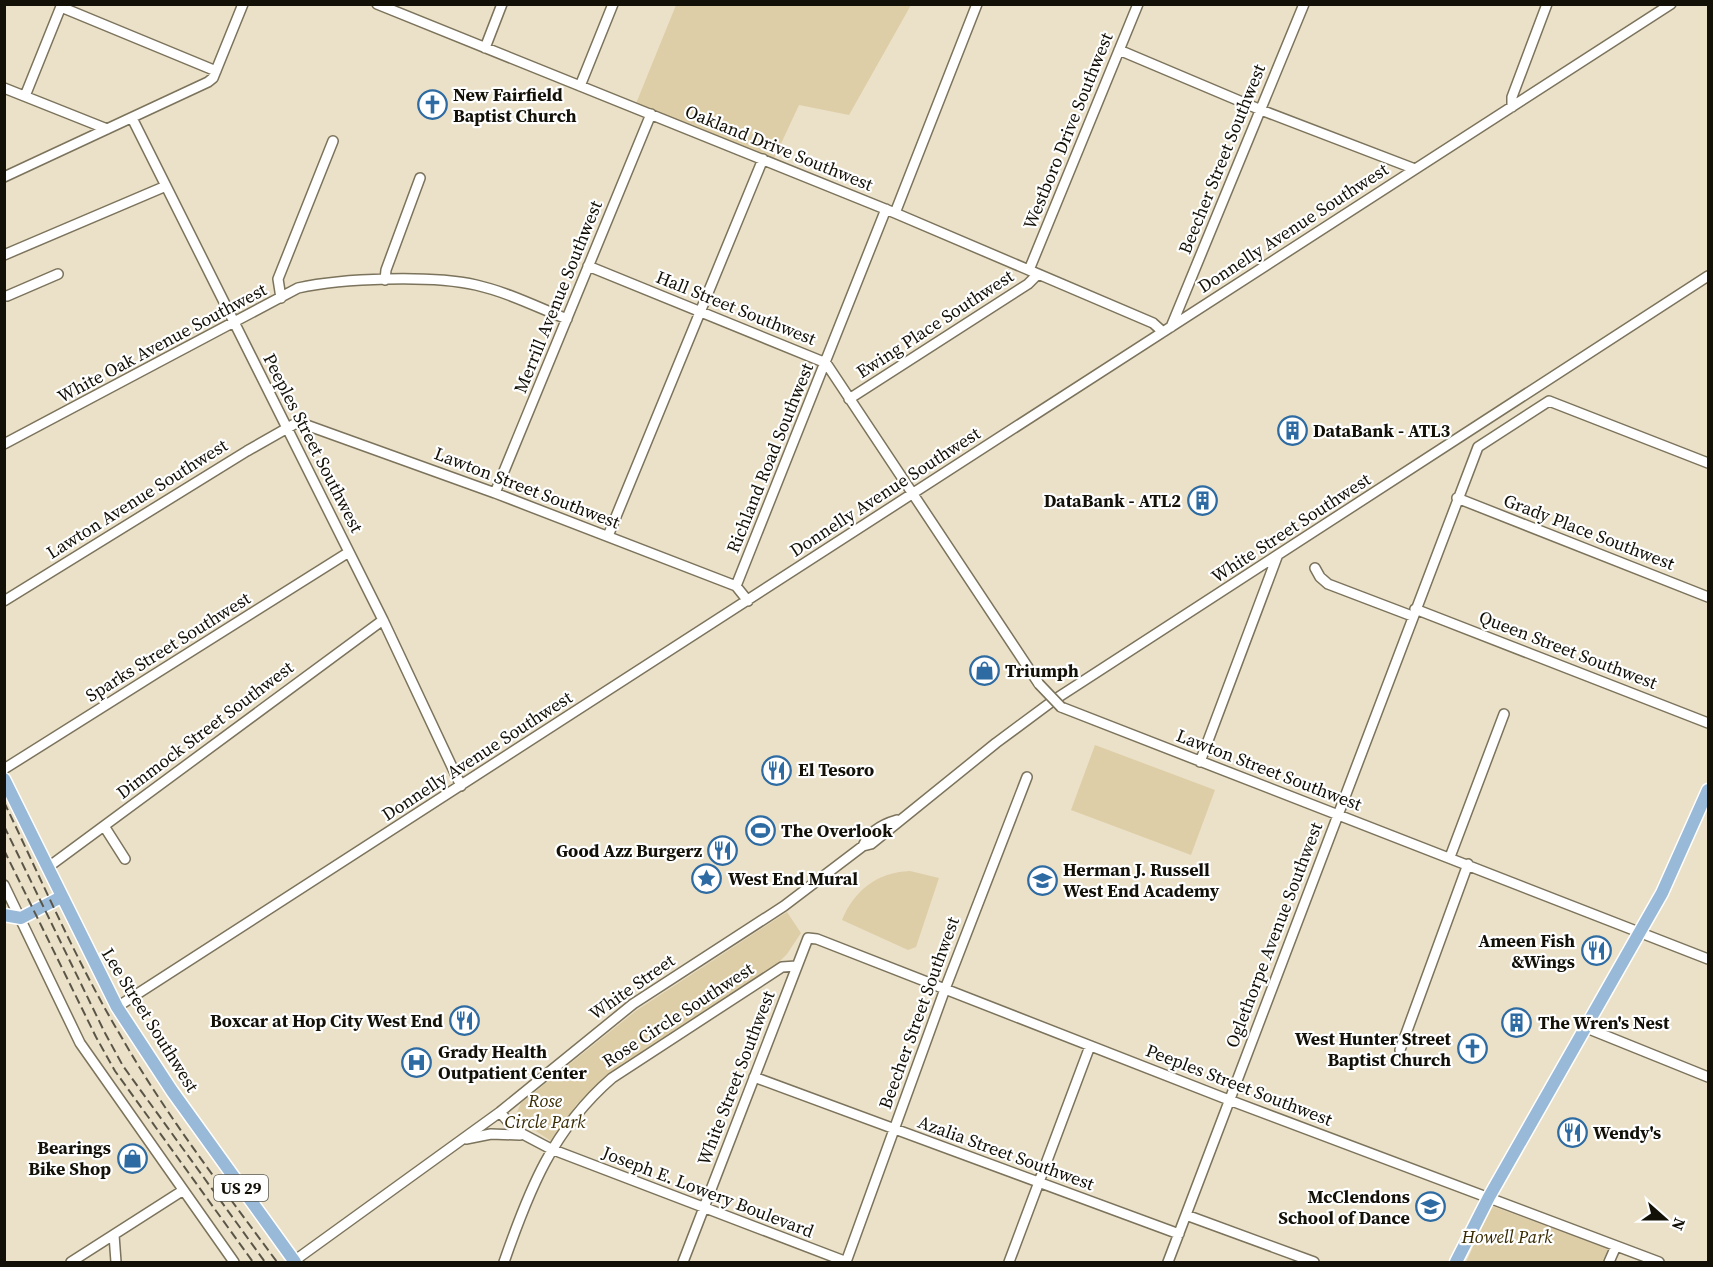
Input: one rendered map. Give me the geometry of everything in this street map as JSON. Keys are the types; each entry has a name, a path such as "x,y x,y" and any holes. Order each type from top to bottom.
{"main road":[{"name":"Lee Street Southwest","path":"4,779 60,897 117,1007 187,1113 295,1262"},
{"path":"1455,1263 1489,1197 1662,892 1708,792"},
{"path":"4,915 21,918 60,897"}],"street":[{"path":"4,177 208,82 216,70 243,4"},
{"path":"485,48 502,4"},
{"path":"580,86 613,4"},
{"name":"Richland Road Southwest","path":"736,586 826,363 977,4"},
{"name":"Westboro Drive Southwest","path":"1034,272 1138,4"},
{"name":"Beecher Street Southwest","path":"1167,329 1304,4"},
{"path":"1512,107 1512,97 1548,4"},
{"name":"Donnelly Avenue Southwest","path":"117,1007 1671,4"},
{"path":"25,96 61,6 216,70"},
{"name":"Oakland Drive Southwest","path":"384,6 891,211 1167,329"},
{"path":"1119,50 1261,110 1415,170"},
{"path":"4,88 107,129"},
{"name":"Merrill Avenue Southwest","path":"495,493 651,114"},
{"name":"Peeples Street Southwest","path":"132,118 349,552 461,786"},
{"name":"White Oak Avenue Southwest","path":"4,444 281,298 278,279 333,141"},
{"path":"608,536 763,159"},
{"path":"386,280 386,270 420,178"},
{"path":"4,255 166,186"},
{"name":"Hall Street Southwest","path":"588,266 826,363 912,494"},
{"name":"Ewing Place Southwest","path":"849,399 1028,284 1034,272"},
{"path":"5,295 58,274"},
{"name":"White Street Southwest","path":"822,879 863,846 867,838 886,823 899,819 1054,700 1708,276"},
{"path":"281,298 298,288 315,284 386,280 475,285 567,318"},
{"name":"Oglethorpe Avenue Southwest","path":"1168,1263 1457,498 1480,444 1549,401 1708,463"},
{"name":"Lawton Street Southwest","path":"287,428 303,422 736,586"},
{"name":"Lawton Avenue Southwest","path":"4,601 287,428"},
{"name":"Lawton Street Southwest","path":"912,494 1039,684 1061,707 1708,959"},
{"name":"Grady Place Southwest","path":"1457,498 1708,597"},
{"name":"Sparks Street Southwest","path":"4,769 349,552"},
{"path":"1200,762 1277,557"},
{"name":"Queen Street Southwest","path":"1315,568 1328,584 1414,612 1708,723"},
{"path":"736,586 748,601"},
{"name":"Dimmock Street Southwest","path":"47,868 382,620"},
{"path":"1450,857 1504,714"},
{"name":"Beecher Street Southwest","path":"846,1262 945,989 1027,777"},
{"path":"104,826 125,859"},
{"path":"1400,1050 1468,864"},
{"name":"White Street","path":"295,1262 500,1112 633,1004 822,879"},
{"path":"4,885 80,1042 130,1117 234,1263"},
{"name":"Peeples Street Southwest","path":"808,938 817,939 1229,1100 1659,1263"},
{"name":"White Street Southwest","path":"683,1263 808,938"},
{"name":"Rose Circle Southwest","path":"504,1263 531,1190 551,1149 578,1110 612,1078 782,967 796,966"},
{"path":"1584,1027 1708,1077"},
{"path":"1009,1263 1090,1046"},
{"name":"Azalia Street Southwest","path":"754,1077 1179,1234"},
{"name":"Joseph E. Lowery Boulevard","path":"500,1112 515,1130 551,1149 846,1262"},
{"path":"461,1140 491,1134 525,1136"},
{"path":"73,1262 182,1191"},
{"path":"1186,1215 1314,1263"},
{"path":"114,1235 116,1263"},
{"path":"1609,1263 1616,1246"}],"green space":[{"path":"676,5 911,5 849,115 799,105 772,163 635,106"},
{"path":"1095,745 1215,790 1191,855 1071,810"},
{"path":"910,871 939,878 916,947 908,950 842,920 853,900 868,885 887,875"},
{"name":"Rose Circle Park","path":"787,912 801,933 778,963 597,1085 577,1104 551,1141 522,1122 517,1112 521,1103 637,1010"},
{"name":"Howell Park","path":"1492,1206 1608,1249 1602,1262 1466,1262"}],"railway":[{"path":"4,802 75,951 139,1067 196,1153 277,1262"},
{"path":"4,826 123,1066 265,1262"},
{"path":"4,850 115,1071 253,1262"}],"place":[{"name":"New Fairfield Baptist Church","path":"432,105"},
{"name":"DataBank - ATL3","path":"1292,431"},
{"name":"DataBank - ATL2","path":"1202,501"},
{"name":"Triumph","path":"984,671"},
{"name":"El Tesoro","path":"777,770"},
{"name":"The Overlook","path":"760,831"},
{"name":"Good Azz Burgerz","path":"723,851"},
{"name":"West End Mural","path":"707,879"},
{"name":"Herman J. Russell West End Academy","path":"1042,880"},
{"name":"Ameen Fish &Wings","path":"1596,951"},
{"name":"Boxcar at Hop City West End","path":"464,1021"},
{"name":"The Wren's Nest","path":"1517,1023"},
{"name":"West Hunter Street Baptist Church","path":"1472,1049"},
{"name":"Grady Health Outpatient Center","path":"417,1062"},
{"name":"Wendy's","path":"1572,1133"},
{"name":"Bearings Bike Shop","path":"132,1158"},
{"name":"McClendons School of Dance","path":"1431,1207"}]}
